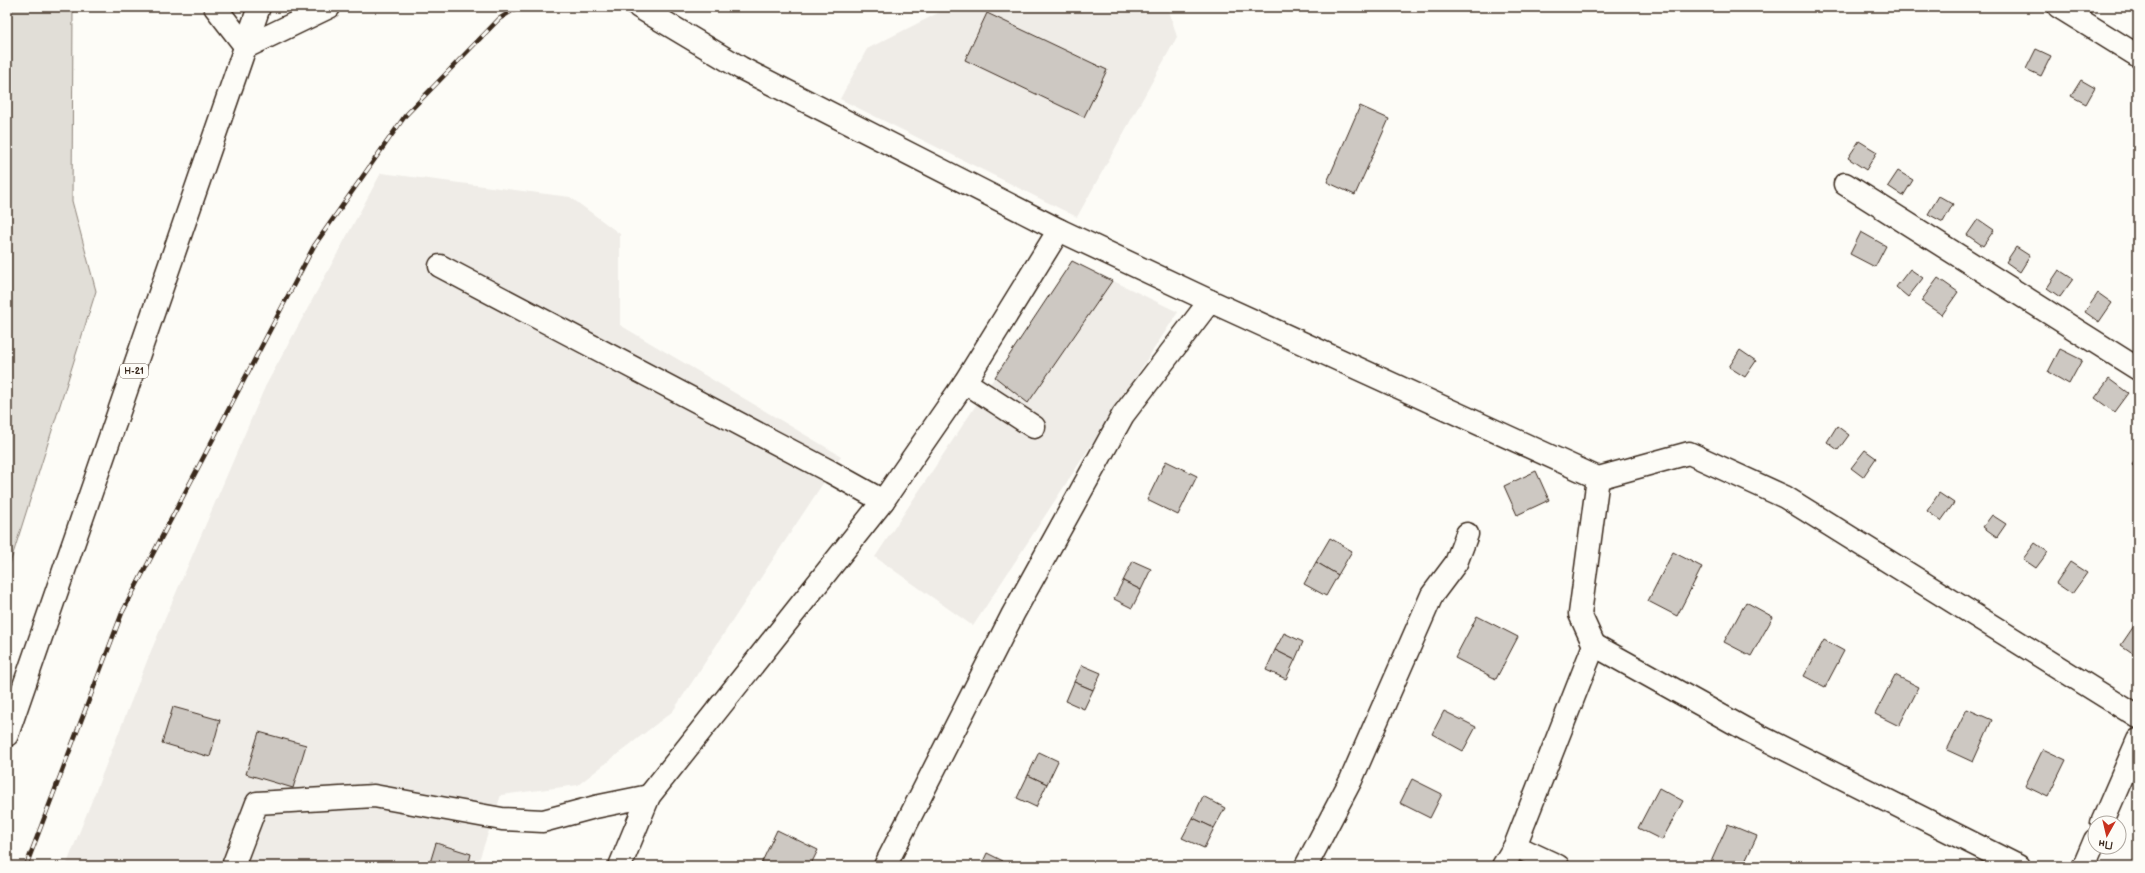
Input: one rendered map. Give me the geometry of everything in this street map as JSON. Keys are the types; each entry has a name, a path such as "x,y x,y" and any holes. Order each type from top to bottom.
{"street":[{"path":"215,7 246,47 329,7"},
{"name":"Н-21","path":"7,735 259,7"},
{"path":"639,7 741,68 1059,230 1210,302 1598,478 1689,453 1785,497 2138,717"},
{"path":"2059,7 2138,56"},
{"path":"1845,184 2138,369"},
{"path":"620,866 649,796 883,501 965,382 1059,230"},
{"path":"440,266 831,472 883,501"},
{"path":"884,866 1013,614 1123,415 1210,302"},
{"path":"965,382 1034,427"},
{"path":"1598,478 1580,614 1594,645 1745,729 2018,866"},
{"path":"1306,866 1351,780 1432,595 1456,563 1467,534"},
{"path":"1502,866 1515,846 1594,645"},
{"path":"2105,815 2138,740"},
{"path":"233,866 257,803 374,796 502,819 543,822 595,807 649,796"},
{"path":"1515,846 1558,866"},
{"path":"2084,866 2089,855"}],"shaded area":[{"path":"7,7 73,7 72,201 96,291 7,573"},
{"path":"950,7 1168,7 1177,37 1077,217 840,99 867,49"},
{"path":"381,173 570,197 620,234 620,325 841,456 673,711 578,785 501,795 477,866 66,866 151,651 265,387"},
{"path":"1072,261 1178,312 973,626 875,557"}],"building":[{"path":"987,13 1107,70 1084,117 965,60"},
{"path":"2036,49 2051,56 2041,76 2026,69"},
{"path":"2081,80 2095,88 2086,104 2071,96"},
{"path":"1360,106 1389,119 1355,195 1327,182"},
{"path":"1859,141 1877,152 1866,170 1848,158"},
{"path":"1898,171 1913,180 1903,196 1888,186"},
{"path":"1939,196 1953,204 1943,222 1928,214"},
{"path":"1978,219 1994,230 1983,246 1967,235"},
{"path":"1861,232 1886,246 1875,267 1850,254"},
{"path":"2016,247 2030,256 2020,272 2006,262"},
{"path":"1072,261 1112,281 1028,403 995,377"},
{"path":"1910,269 1923,278 1908,297 1896,287"},
{"path":"2059,270 2073,279 2060,297 2047,288"},
{"path":"1938,278 1958,292 1942,315 1921,301"},
{"path":"2098,293 2112,303 2099,322 2085,312"},
{"path":"2060,349 2082,360 2069,384 2048,372"},
{"path":"1740,350 1756,361 1745,377 1729,367"},
{"path":"2109,379 2128,393 2114,412 2095,398"},
{"path":"1837,426 1849,435 1838,450 1827,442"},
{"path":"1865,450 1876,458 1863,477 1851,468"},
{"path":"2138,456 2138,469 2132,465"},
{"path":"1166,461 1197,476 1178,515 1147,500"},
{"path":"1536,471 1549,500 1517,515 1504,486"},
{"path":"1939,493 1954,503 1941,521 1927,511"},
{"path":"1992,515 2006,524 1997,537 1983,527"},
{"path":"1330,538 1352,551 1338,575 1316,562"},
{"path":"2035,543 2048,552 2036,568 2023,559"},
{"path":"1673,552 1702,567 1677,616 1648,601"},
{"path":"1133,561 1151,569 1141,590 1123,581"},
{"path":"1316,562 1338,575 1326,596 1304,584"},
{"path":"2070,562 2087,573 2072,594 2056,583"},
{"path":"1123,581 1141,590 1132,608 1114,599"},
{"path":"1746,602 1773,617 1751,656 1724,642"},
{"path":"1477,616 1518,637 1496,679 1455,658"},
{"path":"2136,623 2138,625 2137,656 2121,645"},
{"path":"1284,633 1303,642 1295,660 1275,650"},
{"path":"1824,640 1844,651 1825,687 1804,676"},
{"path":"1275,650 1295,660 1286,679 1266,670"},
{"path":"1082,665 1101,673 1093,690 1074,682"},
{"path":"1895,675 1919,687 1899,726 1875,714"},
{"path":"1074,682 1093,690 1084,709 1066,701"},
{"path":"173,707 220,720 210,757 162,743"},
{"path":"1967,709 1992,720 1973,762 1947,750"},
{"path":"1444,711 1476,727 1463,751 1432,734"},
{"path":"259,732 306,745 293,788 246,774"},
{"path":"2043,749 2066,760 2048,797 2025,786"},
{"path":"1039,752 1058,761 1047,784 1028,775"},
{"path":"1028,775 1047,784 1036,807 1017,798"},
{"path":"1412,779 1442,794 1430,818 1400,803"},
{"path":"1659,788 1683,801 1662,840 1638,828"},
{"path":"1203,796 1225,808 1214,828 1193,818"},
{"path":"1193,818 1214,828 1204,848 1182,838"},
{"path":"1728,824 1757,836 1743,866 1715,866 1710,864"},
{"path":"777,830 818,850 810,866 760,866"},
{"path":"436,843 471,854 468,866 429,866"},
{"path":"987,853 1003,861 1001,866 981,866"}],"railway":[{"path":"26,866 122,613 314,246 405,116 499,19 518,7"}]}
